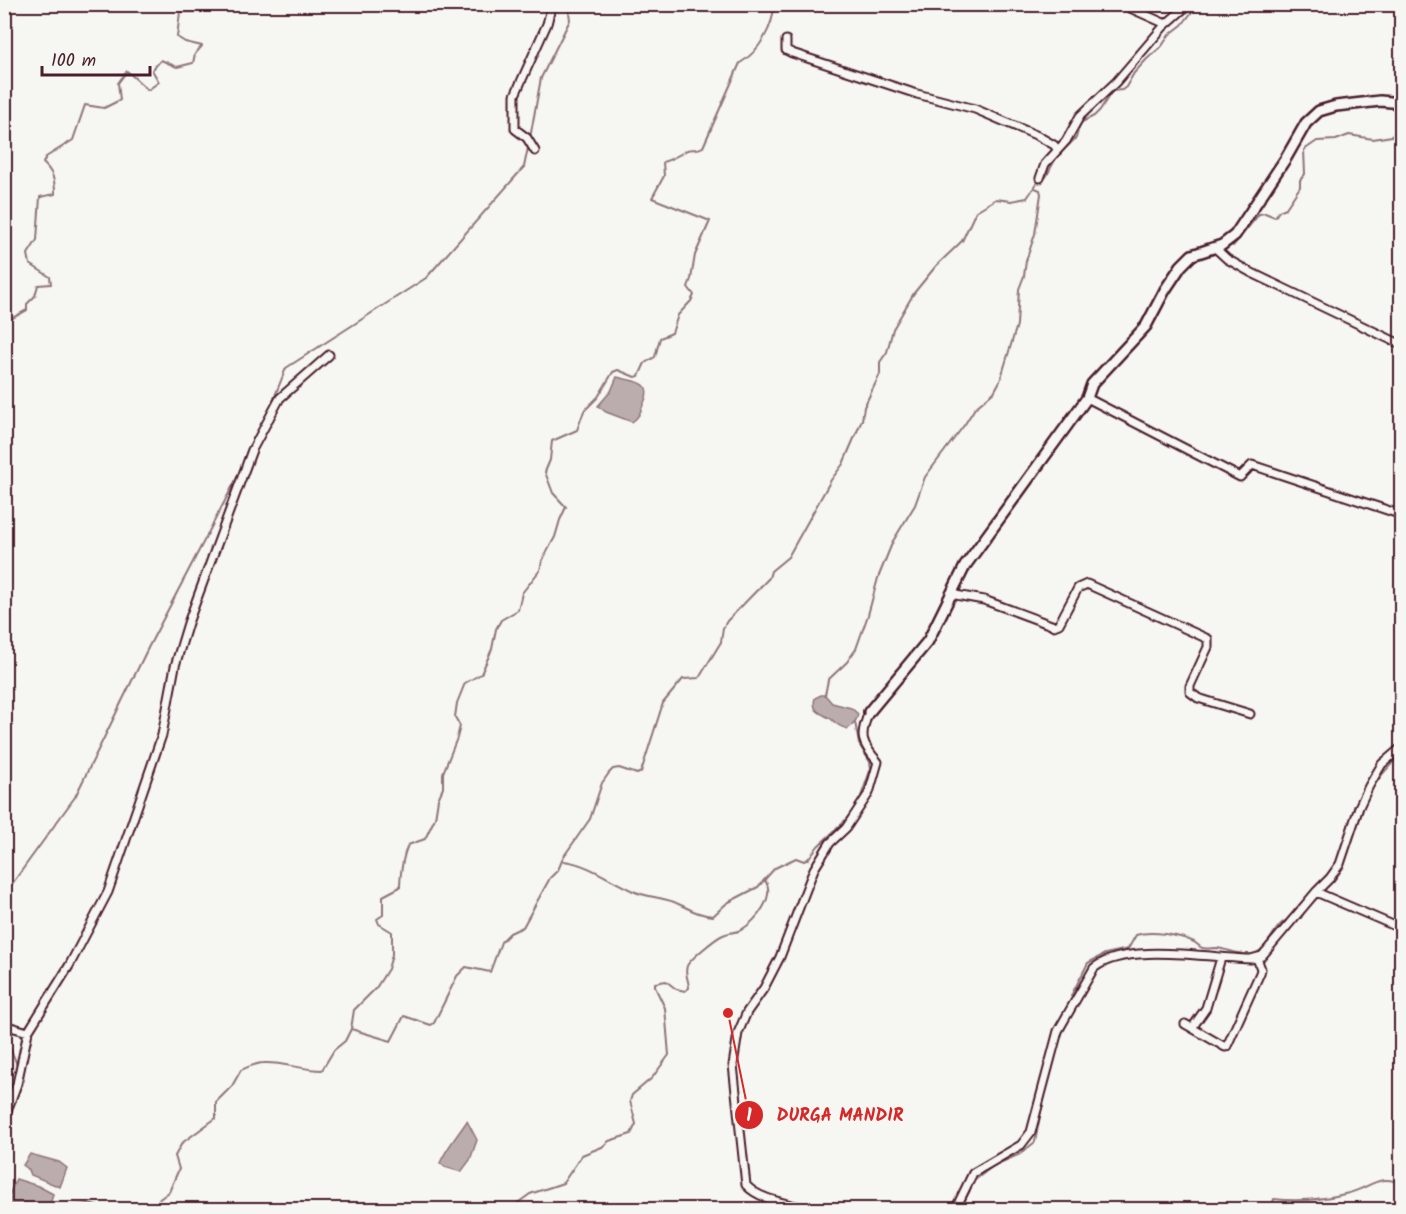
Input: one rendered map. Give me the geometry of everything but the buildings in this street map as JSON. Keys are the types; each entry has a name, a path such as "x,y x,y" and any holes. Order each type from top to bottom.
{"street":[{"path":"535,151 527,138 515,129 514,95 547,24 552,4"},
{"path":"1121,4 1166,24"},
{"path":"1040,178 1045,164 1066,141 1080,116 1116,81 1166,24 1189,4"},
{"path":"786,40 786,50 792,53 917,94 975,110 1038,136 1057,149"},
{"path":"812,1209 767,1197 746,1185 734,1080 734,1049 747,1012 764,988 780,957 814,869 830,843 846,828 869,793 878,762 865,748 863,740 863,725 869,712 928,641 965,566 1087,398 1092,384 1146,326 1181,266 1191,255 1222,245 1235,235 1286,158 1306,123 1319,111 1336,106 1380,101 1401,103"},
{"path":"1214,247 1227,259 1250,272 1401,345"},
{"path":"4,1119 17,1084 28,1032 69,966 108,891 162,735 175,666 188,622 252,450 280,398 329,355"},
{"path":"1087,398 1240,477 1252,465 1401,515"},
{"path":"950,594 984,600 1054,626 1059,624 1078,588 1087,584 1208,639 1208,647 1190,686 1190,692 1198,698 1250,714"},
{"path":"955,1209 973,1173 1021,1146 1031,1132 1058,1031 1094,968 1112,958 1140,953 1257,958 1267,950 1316,892 1330,879 1340,864 1359,807 1382,764 1401,747"},
{"path":"1316,892 1401,929"},
{"path":"1221,958 1206,1008 1189,1026 1225,1047 1260,973 1257,958"},
{"path":"4,1025 28,1032"}],"shaded area":[{"path":"617,377 642,384 647,391 640,413 632,422 606,412 598,406 611,391"},
{"path":"825,695 832,703 851,708 858,714 848,729 818,712 814,703 815,698"},
{"path":"467,1121 477,1140 470,1160 461,1172 440,1163"},
{"path":"30,1154 59,1162 67,1168 60,1187 31,1175 23,1165"},
{"path":"16,1179 53,1194 49,1209 17,1209 6,1202"}],"waterway":[{"path":"4,329 7,321 27,310 27,304 35,296 38,285 51,284 50,277 30,264 28,254 37,240 40,197 55,194 53,177 43,163 46,157 73,140 85,105 104,108 120,100 118,83 127,71 148,90 159,82 152,70 161,60 177,67 193,63 195,54 202,46 185,42 177,37 180,12 200,12 200,4"},
{"path":"530,138 541,78 570,20 568,4"},
{"path":"145,1210 169,1192 179,1169 175,1156 182,1143 216,1118 216,1102 232,1086 241,1070 264,1063 322,1070 334,1050 345,1041 351,1029 354,1010 376,988 388,969 392,955 392,932 379,924 377,919 383,915 383,896 400,887 402,866 408,845 425,839 435,818 438,799 443,788 443,773 460,726 455,717 457,703 465,683 481,674 501,620 518,610 522,593 540,570 566,507 553,493 545,472 550,460 552,441 577,430 584,411 598,397 613,372 618,370 635,377 639,376 645,363 655,357 660,338 672,333 678,315 694,295 688,287 695,255 710,221 652,198 664,176 663,162 687,150 703,147 740,63 764,38 771,21 774,4"},
{"path":"351,1029 391,1041 404,1016 431,1025 457,976 466,967 490,972 501,942 510,933 523,927 550,878 558,870 564,856 590,819 602,783 609,773 619,768 637,774 641,772 663,703 683,679 699,678 721,642 723,628 727,621 769,578 771,571 788,557 831,480 843,464 862,420 864,407 880,374 880,362 887,352 893,329 914,293 936,266 962,241 976,211 996,199 1011,201 1027,198 1037,183 1046,177 1057,156 1076,138 1082,122 1100,110 1112,91 1126,87 1134,73 1162,46 1169,35 1182,25 1198,4"},
{"path":"1233,246 1259,214 1265,213 1275,217 1279,211 1286,208 1300,187 1300,180 1305,174 1304,150 1317,141 1336,140 1349,135 1373,139 1392,136 1396,130 1402,131"},
{"path":"267,416 286,368 426,278 524,167 529,143"},
{"path":"825,695 828,680 847,662 856,649 878,578 893,541 915,505 925,477 975,408 994,392 1000,381 1017,325 1019,289 1035,234 1041,194 1040,190 1035,188"},
{"path":"4,895 75,797 148,648 240,472"},
{"path":"855,722 859,744 871,768 859,802"},
{"path":"1322,892 1344,860 1373,788 1402,753"},
{"path":"564,861 591,869 638,893 669,900 698,913 713,916 727,903 758,887 775,868 796,858 804,861 808,859 856,807"},
{"path":"508,1210 530,1194 563,1183 582,1155 602,1147 609,1141 631,1134 636,1124 630,1101 632,1095 652,1078 669,1055 665,1008 655,983 666,981 676,989 685,991 689,988 686,972 689,963 720,937 741,930 753,921 763,908 768,894 765,880"},
{"path":"1297,918 1301,918 1306,909 1319,896"},
{"path":"1071,996 1088,963 1105,954 1128,949 1136,935 1149,933 1173,935 1188,939 1202,948 1252,954 1264,948 1280,925 1291,919"},
{"path":"960,1210 975,1180 993,1166 1020,1154 1035,1142 1060,1037 1079,1001"},
{"path":"4,1033 18,1067"},
{"path":"10,1113 24,1080 22,1075"},
{"path":"1271,1210 1274,1199 1302,1200 1331,1197 1387,1180 1402,1184"},
{"path":"72,1210 73,1206 90,1204 108,1210"}],"place":[{"name":"DURGA MANDIR","path":"728,1013"}]}
